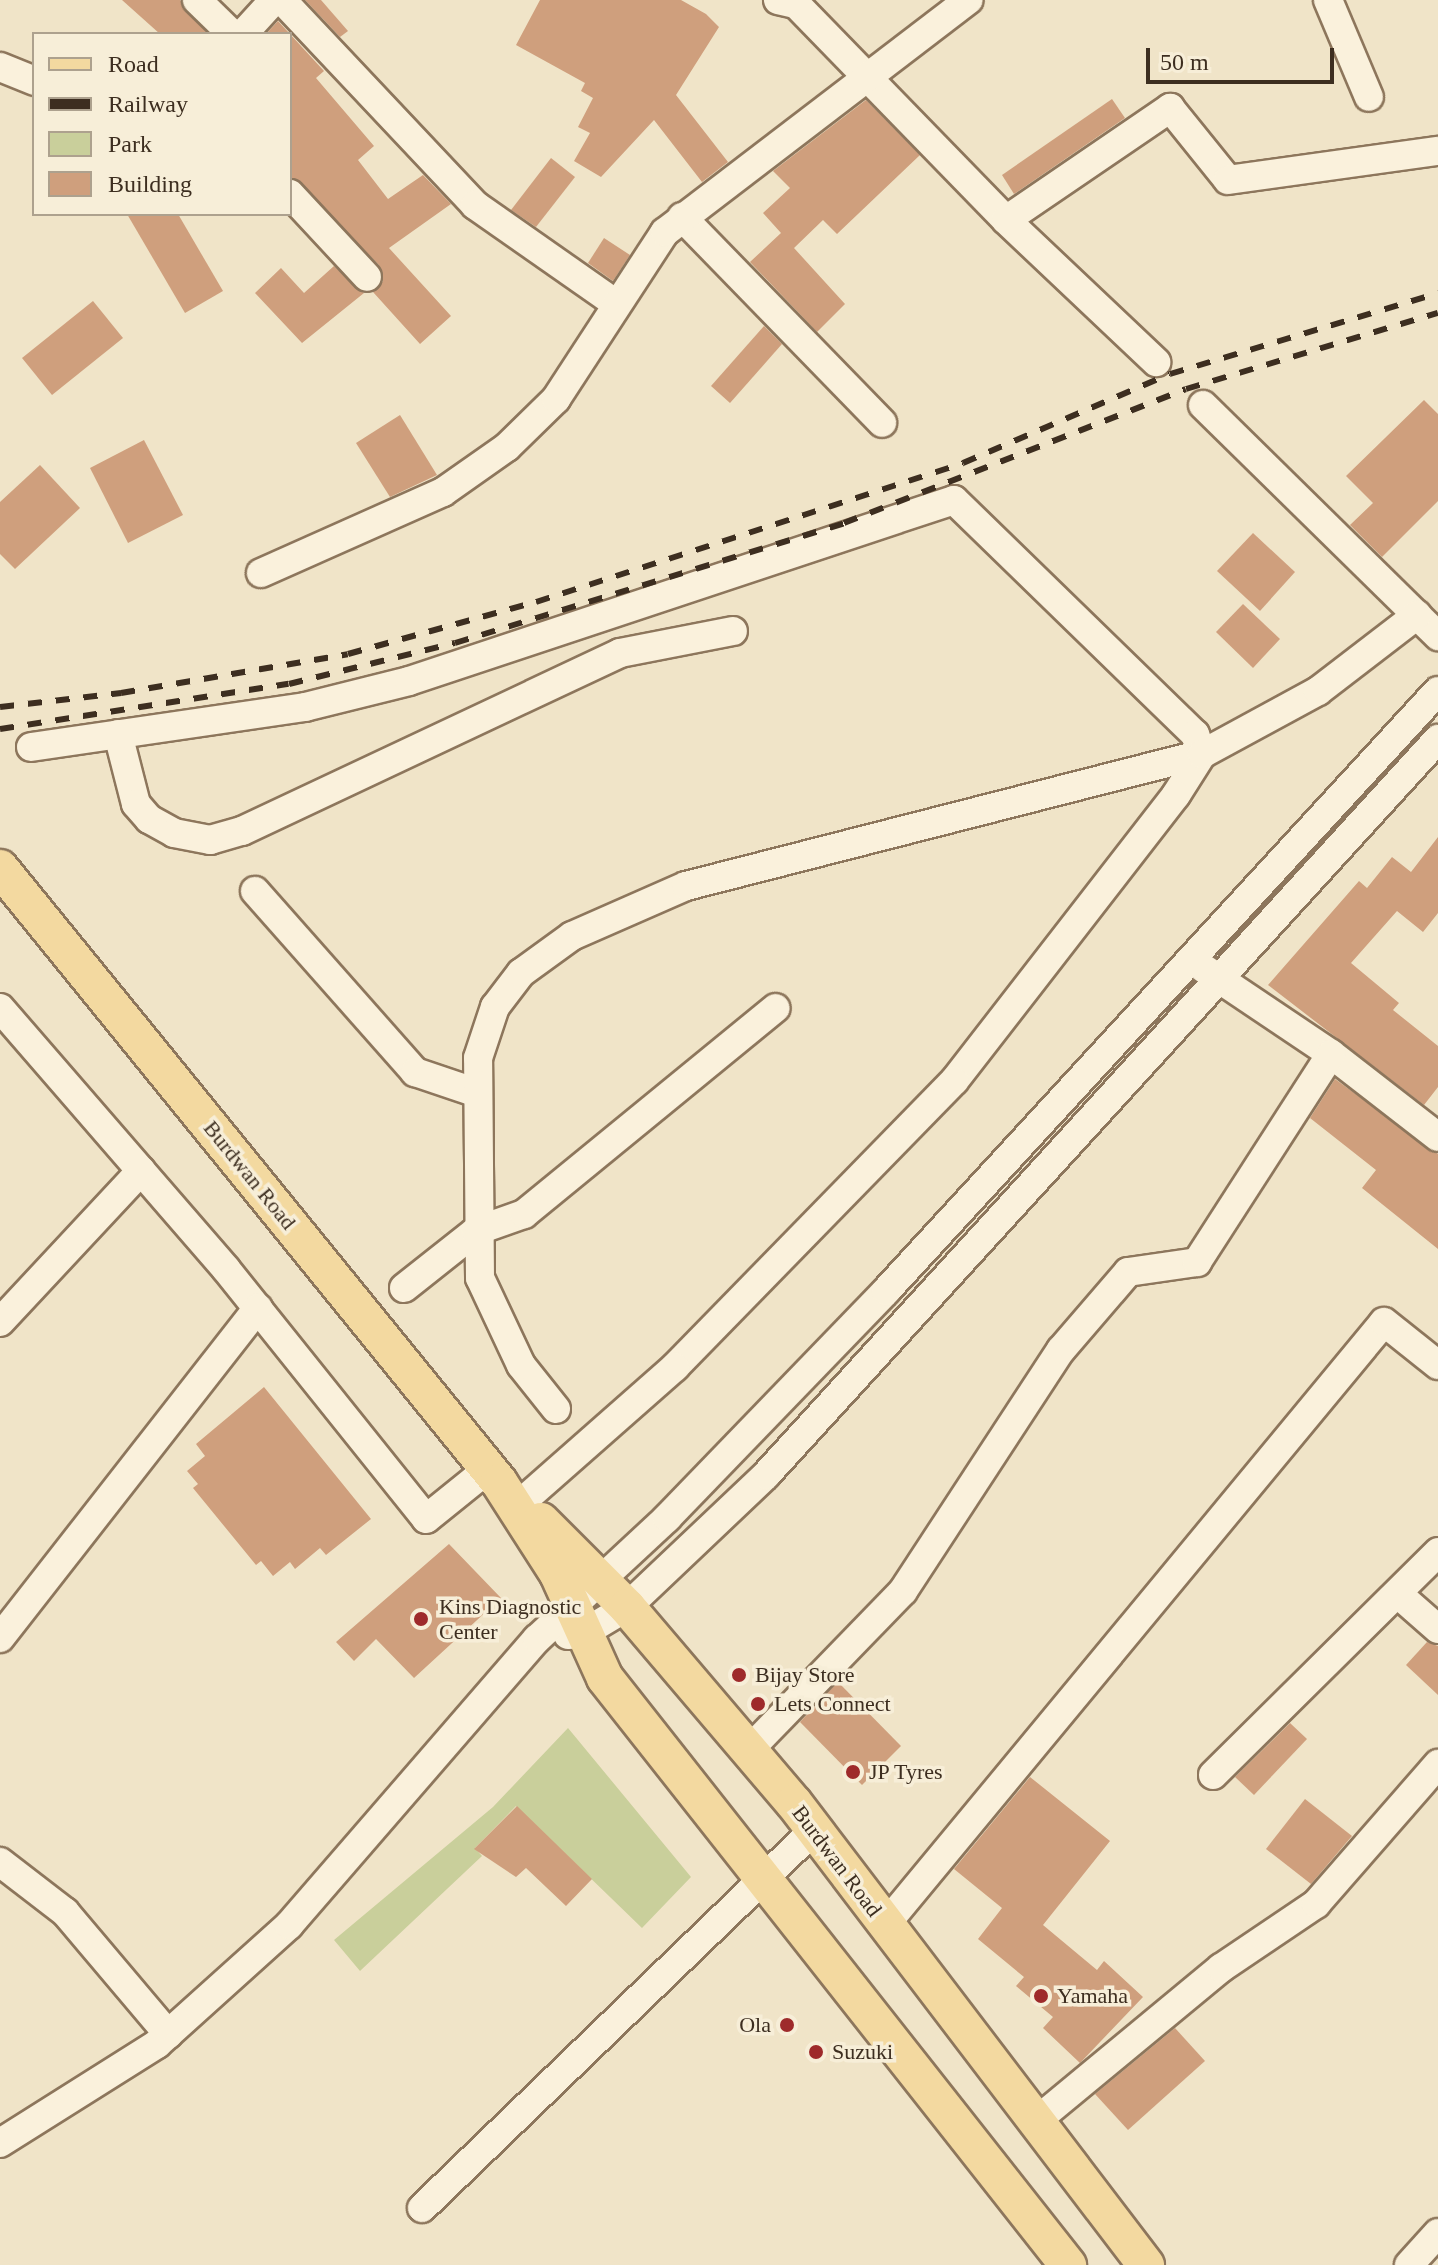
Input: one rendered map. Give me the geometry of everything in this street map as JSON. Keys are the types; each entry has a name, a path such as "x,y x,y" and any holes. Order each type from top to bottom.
{"main road":[{"name":"Burdwan Road","path":"0,868 503,1485 602,1579 749,1750 814,1830 1146,2265"},
{"name":"Burdwan Road","path":"503,1485 558,1574 576,1621 605,1678 1068,2265"}],"street":[{"path":"197,0 230,32"},
{"path":"245,32 274,0"},
{"path":"282,0 475,205 615,303"},
{"path":"778,0 796,4 1006,220 1156,362"},
{"path":"261,573 443,492 507,447 556,399 645,255 682,217 968,0"},
{"path":"1328,0 1369,97"},
{"path":"0,67 32,80"},
{"path":"1006,220 1170,108 1228,180 1438,151"},
{"path":"292,196 367,277"},
{"path":"682,217 882,423"},
{"path":"1203,405 1438,636"},
{"path":"31,747 305,707 409,681 954,500 1170,705 1195,734 1202,754"},
{"path":"556,1409 532,1383 493,1315 480,1278 476,1231 478,1058 495,1007 521,973 572,936 686,886 1202,754 1318,691 1417,615"},
{"path":"118,734 136,804 149,819 174,833 210,840 242,831 620,653 733,631"},
{"path":"576,1621 602,1579 886,1291 1438,691"},
{"path":"0,2143 168,2034 289,1925 537,1639 576,1621 627,1607 766,1475 1438,739"},
{"path":"0,1008 258,1308 426,1519 503,1485 675,1367 954,1081 1202,754"},
{"path":"255,891 415,1072 477,1093"},
{"path":"1193,960 1217,980 1331,1054 1438,1137"},
{"path":"404,1288 476,1231 524,1214 776,1008"},
{"path":"749,1750 903,1591 1061,1350 1128,1272 1197,1262 1331,1054"},
{"path":"0,1322 141,1171"},
{"path":"0,1638 258,1308"},
{"path":"886,1924 1384,1322 1438,1365"},
{"path":"1213,1775 1438,1552"},
{"path":"1398,1594 1438,1629"},
{"path":"1036,2121 1221,1968 1316,1904 1438,1764"},
{"path":"422,2208 814,1830"},
{"path":"0,1862 65,1912 168,2034"},
{"path":"1409,2265 1438,2233"}],"green space":[{"path":"568,1728 691,1877 642,1928 516,1806 475,1848 482,1856 360,1971 334,1940 493,1807"}],"building":[{"path":"122,0 180,0 206,32 158,32"},
{"path":"305,0 321,0 348,31 340,37"},
{"path":"540,0 681,0 706,14 719,27 676,95 728,162 702,182 654,120 601,177 574,161 590,133 578,127 593,98 581,91 585,83 516,45"},
{"path":"278,21 288,32 268,32"},
{"path":"292,36 324,71 316,78 374,146 358,160 388,199 423,175 451,204 389,248 451,316 420,344 373,292 383,281 379,265 292,178"},
{"path":"1112,99 1125,118 1014,194 1002,175"},
{"path":"866,100 920,155 837,234 823,220 794,248 845,304 817,332 750,262 781,233 763,213 790,188 773,171"},
{"path":"551,158 575,177 536,227 511,210"},
{"path":"128,216 179,216 223,291 185,313"},
{"path":"604,238 630,255 613,281 588,263"},
{"path":"334,266 364,293 302,343 255,293 281,268 304,293"},
{"path":"93,301 123,338 52,395 22,358"},
{"path":"764,326 782,344 730,403 711,386"},
{"path":"1424,400 1438,414 1438,501 1382,557 1350,525 1373,503 1346,476"},
{"path":"400,415 437,475 390,497 356,443"},
{"path":"144,440 183,515 128,543 90,468"},
{"path":"40,465 80,508 15,569 0,554 0,502"},
{"path":"1253,533 1295,572 1260,611 1217,571"},
{"path":"1243,604 1280,639 1253,668 1216,632"},
{"path":"1438,837 1438,913 1423,932 1397,911 1351,963 1399,1003 1393,1010 1438,1046 1438,1087 1424,1105 1268,985 1359,881 1367,888 1392,857 1411,872"},
{"path":"1335,1079 1438,1154 1438,1249 1362,1188 1376,1170 1310,1118"},
{"path":"264,1387 371,1519 326,1555 320,1548 295,1569 290,1562 273,1576 261,1561 256,1565 193,1488 198,1484 187,1471 205,1456 196,1444"},
{"name":"Kins Diagnostic Center","path":"449,1544 501,1598 414,1678 376,1639 354,1661 336,1642"},
{"path":"1427,1642 1438,1646 1438,1695 1406,1665"},
{"path":"838,1682 901,1746 862,1785 800,1722"},
{"path":"1290,1723 1307,1739 1254,1795 1235,1777"},
{"path":"1030,1777 1110,1841 1043,1925 1097,1970 1104,1961 1143,1997 1080,2063 1043,2028 1053,2017 1016,1986 1024,1977 978,1939 1002,1908 954,1869"},
{"path":"1305,1799 1352,1836 1311,1884 1266,1849"},
{"path":"517,1806 592,1879 566,1906 526,1868 516,1877 474,1849"},
{"path":"1175,2028 1205,2061 1128,2130 1095,2094"}],"railway":[{"path":"0,707 121,693 348,654 536,602 963,463 1170,374 1438,293"},
{"path":"0,729 289,684 455,643 844,523 1186,389 1438,313"}],"place":[{"name":"Kins Diagnostic Center","path":"421,1619"},
{"name":"Bijay Store","path":"739,1675"},
{"name":"Lets Connect","path":"758,1704"},
{"name":"JP Tyres","path":"853,1772"},
{"name":"Yamaha","path":"1041,1996"},
{"name":"Ola","path":"787,2025"},
{"name":"Suzuki","path":"816,2052"}]}
